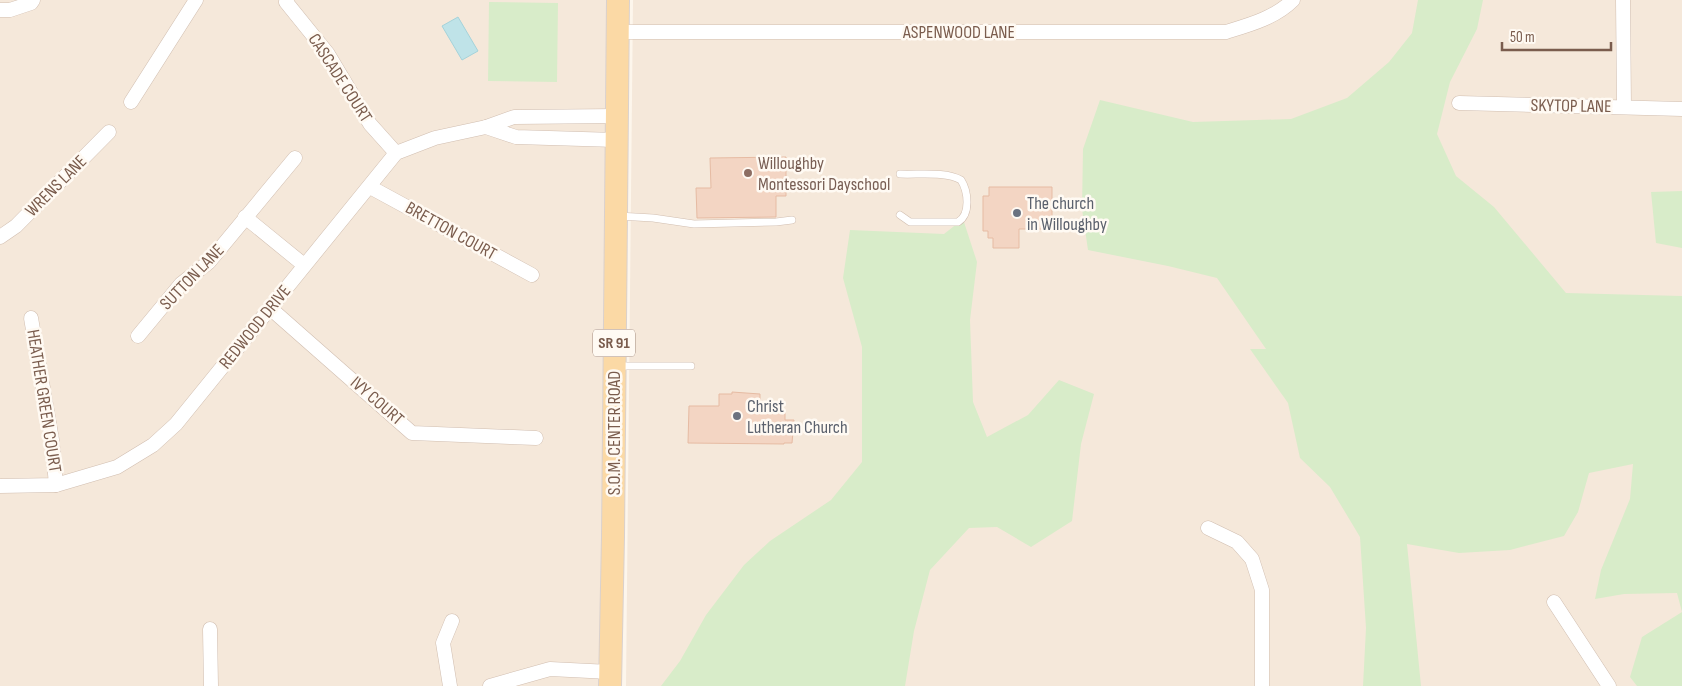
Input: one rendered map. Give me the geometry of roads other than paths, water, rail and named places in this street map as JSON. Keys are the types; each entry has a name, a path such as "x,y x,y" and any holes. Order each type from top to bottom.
{"main road":[{"name":"S.O.M. CENTER ROAD","path":"610,679 618,0"}],"street":[{"path":"0,10 10,10 31,3 33,0"},
{"path":"131,102 196,0"},
{"name":"ASPENWOOD LANE","path":"617,32 1226,32 1257,22 1286,7 1293,0"},
{"path":"1623,0 1624,107"},
{"name":"CASCADE COURT","path":"286,1 328,54 370,124 396,153"},
{"name":"SKYTOP LANE","path":"1459,103 1682,109"},
{"path":"396,153 435,138 486,127 514,117 617,116"},
{"path":"486,127 516,137 616,140"},
{"name":"WRENS LANE","path":"0,236 16,226 109,132"},
{"name":"REDWOOD DRIVE","path":"0,486 56,485 117,467 153,445 176,424 396,153"},
{"name":"SUTTON LANE","path":"138,336 181,284 209,262 295,158"},
{"name":"BRETTON COURT","path":"370,187 532,275"},
{"path":"245,217 304,266"},
{"name":"IVY COURT","path":"270,308 412,433 536,438"},
{"name":"HEATHER GREEN COURT","path":"31,318 52,440 56,485"},
{"path":"1208,528 1237,542 1252,559 1262,590 1262,686"},
{"path":"1554,602 1609,686"},
{"path":"450,686 443,643 452,621"},
{"path":"210,629 211,686"},
{"path":"490,686 550,669 610,679"}],"lane":[{"path":"900,174 942,174 951,176 961,180 967,192 966,214 958,222 910,222 900,215"},
{"path":"616,216 653,218 694,224 792,220"},
{"path":"614,366 691,366"}],"water":[{"path":"458,17 478,51 462,60 442,26"}],"place":[{"name":"Willoughby Montessori Dayschool","path":"748,173"},
{"name":"The church in Willoughby","path":"1017,213"},
{"name":"Christ Lutheran Church","path":"737,416"}]}
